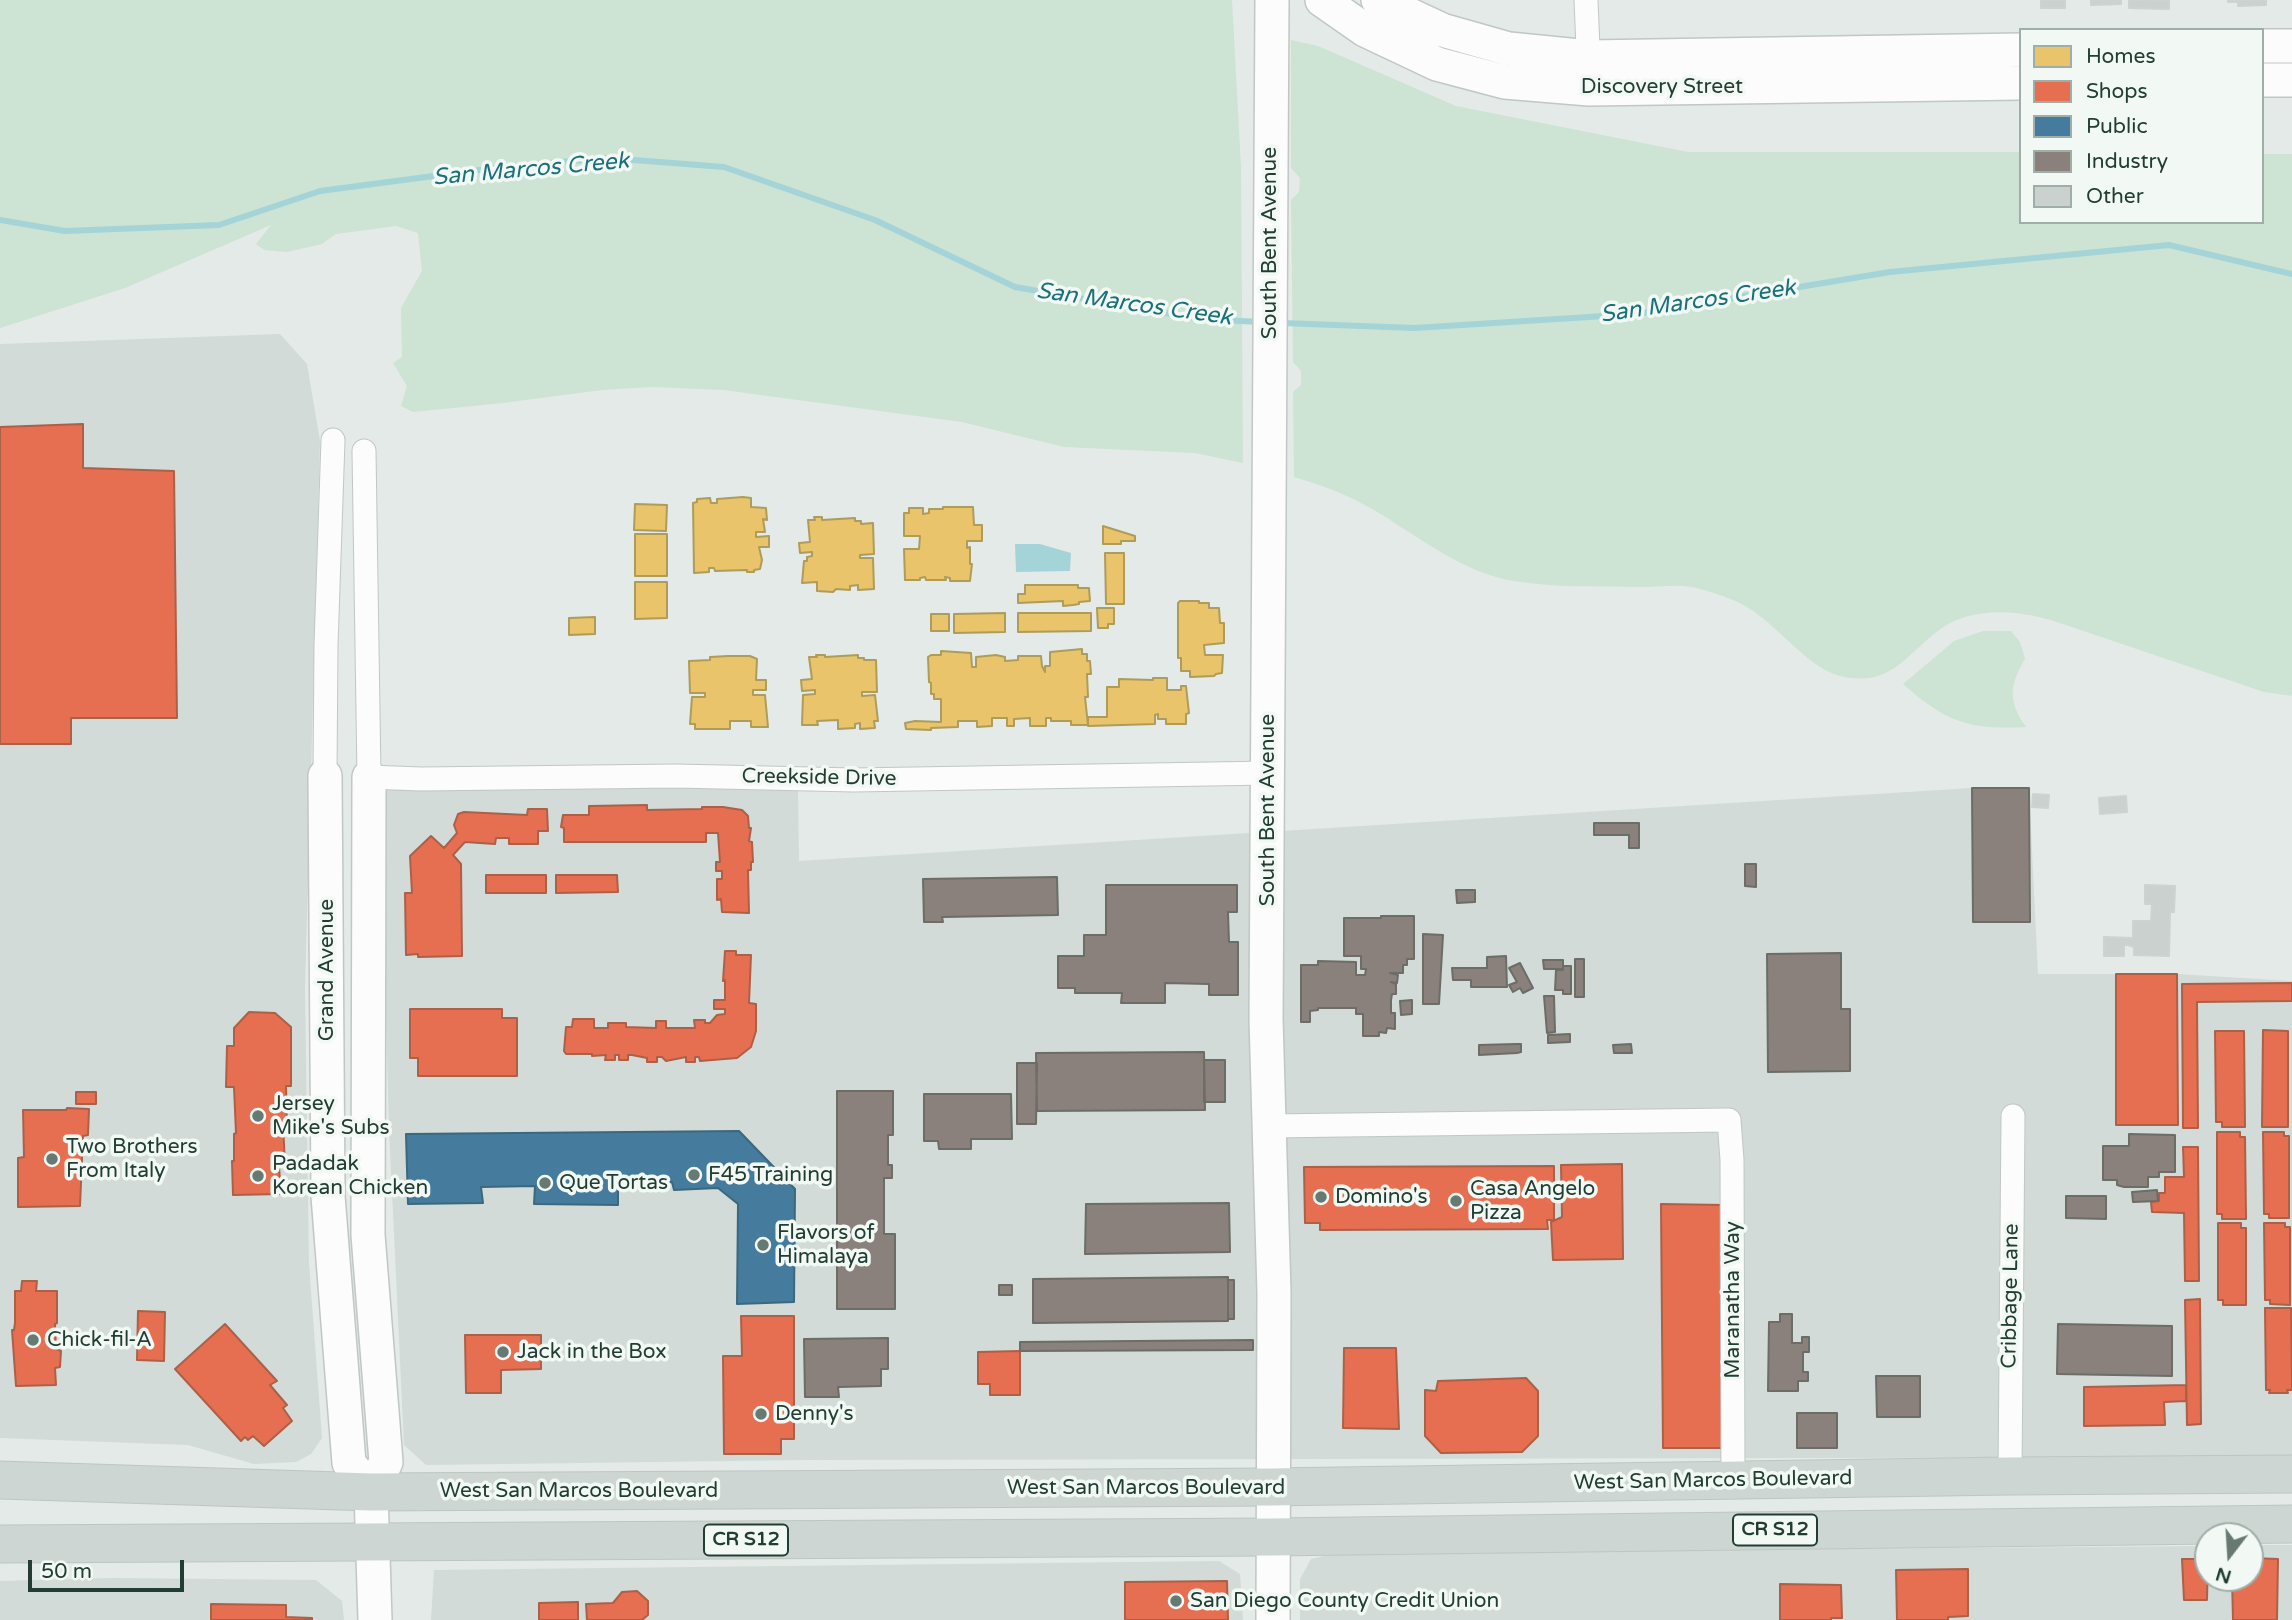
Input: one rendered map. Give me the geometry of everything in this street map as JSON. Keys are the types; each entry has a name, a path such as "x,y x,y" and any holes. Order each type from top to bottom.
{"main road":[{"name":"West San Marcos Boulevard","path":"0,1480 371,1492 1272,1487 2292,1474"},
{"name":"CR S12","path":"0,1544 1272,1537 2292,1524"}],"street":[{"name":"South Bent Avenue","path":"1272,0 1266,1019 1274,1293 1273,1620"},
{"name":"Discovery Street","path":"1322,0 1365,30 1437,64 1505,82 1589,73 2019,50"},
{"name":"Discovery Street","path":"1378,0 1442,30 1589,73 2019,83"},
{"path":"1586,0 1589,73"},
{"path":"2264,46 2292,46"},
{"path":"2264,80 2292,80"},
{"name":"Grand Avenue","path":"333,440 326,645 325,776 329,1208 349,1463 371,1492"},
{"name":"Grand Avenue","path":"364,451 369,777 369,1235 386,1462 371,1492 375,1620"},
{"name":"Creekside Drive","path":"369,777 421,779 676,776 854,780 1269,773"},
{"name":"Cribbage Lane","path":"2010,1476 2013,1116"},
{"name":"Maranatha Way","path":"1269,1126 1729,1120 1732,1160 1733,1480"}],"shaded area":[{"path":"280,334 307,364 320,441 305,988 309,1264 322,1438 311,1454 296,1462 254,1464 188,1445 0,1438 0,344"},
{"path":"798,787 799,861 1972,788 2029,788 2038,974 2177,974 2292,981 2292,1457 805,1460 426,1465 404,1445 389,1128 380,790"},
{"path":"2264,1545 2292,1545 2292,1620 1300,1620 1300,1579 1311,1559 1337,1553 2194,1546 2194,1592 2264,1592"},
{"path":"1219,1561 1240,1574 1243,1620 431,1620 434,1570"},
{"path":"113,1578 316,1580 342,1601 344,1620 0,1620 0,1581"}],"green space":[{"path":"0,0 1232,0 1241,168 1243,463 1195,453 1064,447 962,422 723,390 651,387 602,390 413,412 401,406 407,386 393,363 402,357 401,308 422,271 418,233 396,226 336,234 322,244 287,252 264,250 256,244 271,225 125,288 0,328"},
{"path":"1291,40 1318,46 1456,106 1688,152 2019,152 2019,224 2264,224 2264,154 2292,154 2292,696 2264,692 2051,620 2009,612 1979,614 1952,622 1884,674 1857,679 1840,676 1814,662 1747,607 1723,596 1686,586 1557,585 1524,583 1488,575 1451,558 1355,500 1294,477 1293,392 1301,385 1301,371 1293,362 1291,200 1299,192 1300,178 1291,168"},
{"path":"1983,631 2011,631 2020,642 2025,659 2016,677 2013,693 2016,709 2026,727 1988,727 1959,721 1932,707 1903,684 1954,641"}],"water":[{"path":"1015,544 1040,544 1071,553 1070,571 1016,572"}],"building: Homes":[{"path":"710,498 711,503 717,503 717,499 751,498 751,507 766,508 767,520 763,519 765,532 756,532 756,537 769,536 769,547 759,547 762,560 760,569 747,572 715,571 714,568 709,568 709,572 694,573 693,503 697,502 697,499"},
{"path":"635,504 667,505 666,531 634,530"},
{"path":"973,507 974,525 982,525 982,541 967,541 972,564 970,581 950,581 950,578 945,577 946,580 926,580 925,577 920,580 905,580 904,549 919,549 920,536 904,536 904,513 909,513 909,508 923,508 923,514 929,513 929,509"},
{"path":"814,517 822,517 822,520 855,518 855,521 861,521 861,524 873,523 874,554 860,555 860,558 873,558 874,589 858,590 858,585 850,586 850,590 817,591 817,582 802,583 804,561 812,556 812,552 800,553 799,543 810,542 808,520 815,520"},
{"path":"1103,526 1135,536 1135,541 1103,544"},
{"path":"635,534 667,534 667,576 635,576"},
{"path":"1105,553 1124,553 1124,604 1106,604"},
{"path":"635,582 667,582 667,618 635,619"},
{"path":"1025,585 1078,585 1078,588 1089,588 1090,601 1063,606 1063,601 1018,603 1018,594 1025,594"},
{"path":"1180,601 1199,601 1209,603 1209,608 1219,608 1220,623 1224,623 1224,643 1204,645 1205,655 1223,655 1222,673 1190,677 1190,671 1181,671 1181,658 1178,658"},
{"path":"1097,608 1114,608 1114,624 1108,624 1108,628 1098,628"},
{"path":"1005,613 1005,632 954,633 954,614"},
{"path":"1018,613 1091,613 1091,631 1018,632"},
{"path":"931,614 949,614 949,631 931,631"},
{"path":"595,617 595,634 569,635 569,618"},
{"path":"1082,649 1082,654 1087,654 1087,661 1090,661 1091,674 1087,674 1088,697 1085,697 1088,725 1071,725 1071,721 1051,721 1051,718 1046,718 1046,726 1030,726 1030,718 1014,719 1014,726 1007,726 1007,718 992,718 992,726 977,727 977,721 958,721 958,727 906,729 905,723 915,721 941,722 941,699 934,699 929,682 928,657 931,655 941,655 941,651 971,653 972,667 976,667 976,657 996,655 1005,657 1005,661 1018,660 1018,656 1041,656 1045,672 1045,666 1050,666 1050,652"},
{"path":"816,655 858,655 858,658 864,660 876,660 877,692 862,692 862,696 875,695 878,721 874,721 875,728 860,729 860,723 855,724 855,728 838,729 838,720 817,721 818,725 802,725 803,695 815,694 815,690 802,691 801,680 812,679 809,657 817,657"},
{"path":"750,656 757,659 756,680 766,680 766,690 753,690 753,695 765,695 768,727 751,727 751,721 730,721 730,729 695,729 695,724 690,724 692,697 705,697 705,693 690,693 689,661"},
{"path":"1167,678 1167,690 1181,690 1181,686 1186,686 1189,713 1186,714 1186,724 1166,724 1166,719 1158,719 1158,714 1155,715 1155,724 1088,726 1088,717 1107,717 1107,687 1119,687 1119,679"}],"building: Shops":[{"path":"83,424 83,468 174,471 177,718 71,718 71,744 0,744 0,427"},
{"path":"647,805 647,810 723,807 742,810 748,816 753,862 751,870 748,870 749,913 722,912 721,899 717,900 717,879 722,879 722,871 716,871 716,862 720,862 718,833 706,833 706,842 564,842 564,828 561,827 563,815 589,815 589,806"},
{"path":"528,809 547,809 548,831 538,831 538,844 509,844 509,838 496,838 495,844 465,842 453,855 461,864 462,956 406,955 405,893 412,893 410,856 431,836 444,848 457,833 454,825 458,814 527,815"},
{"path":"486,875 546,875 546,893 486,893"},
{"path":"556,875 617,875 618,892 556,893"},
{"path":"725,951 736,951 736,955 751,955 749,1003 756,1004 756,1031 751,1047 737,1058 700,1061 699,1057 695,1057 695,1062 686,1062 686,1057 666,1061 657,1057 657,1062 647,1062 647,1058 632,1055 628,1055 628,1060 619,1060 619,1055 615,1055 615,1060 605,1060 606,1055 566,1054 564,1051 566,1027 572,1027 573,1019 594,1019 594,1028 608,1028 608,1023 626,1023 626,1027 656,1028 656,1021 666,1021 666,1028 695,1028 694,1020 710,1023 717,1015 725,1014 725,1009 714,1009 714,1000 725,1000"},
{"path":"2116,974 2177,974 2178,1125 2116,1125"},
{"path":"2292,983 2292,1001 2197,1002 2198,1128 2183,1128 2182,984"},
{"path":"410,1009 502,1009 502,1018 517,1018 517,1076 418,1076 418,1058 410,1058"},
{"path":"249,1012 275,1013 291,1027 291,1086 286,1086 287,1125 283,1124 285,1165 279,1166 281,1194 233,1195 232,1161 236,1133 234,1087 226,1087 227,1046 234,1046 234,1028"},
{"path":"2263,1030 2288,1031 2288,1127 2262,1127"},
{"path":"2215,1031 2244,1031 2245,1127 2222,1127 2222,1122 2216,1122"},
{"path":"76,1092 96,1092 96,1104 76,1104"},
{"path":"89,1109 88,1135 83,1136 80,1206 18,1207 18,1158 24,1157 23,1110"},
{"path":"2217,1132 2240,1132 2240,1137 2245,1137 2246,1219 2222,1219 2222,1214 2217,1214"},
{"path":"2263,1132 2284,1132 2284,1136 2289,1136 2289,1218 2269,1218 2269,1214 2264,1214"},
{"path":"2183,1147 2198,1147 2199,1281 2185,1281 2184,1213 2152,1212 2151,1202 2159,1201 2159,1193 2165,1193 2165,1177 2184,1177"},
{"path":"1622,1164 1623,1259 1553,1260 1551,1222 1562,1217 1561,1165"},
{"path":"1554,1166 1554,1220 1547,1220 1548,1229 1320,1230 1320,1223 1305,1223 1304,1167"},
{"path":"1661,1204 1724,1205 1727,1448 1663,1448"},
{"path":"2218,1223 2241,1223 2241,1228 2246,1228 2246,1305 2223,1305 2223,1300 2218,1300"},
{"path":"2264,1223 2285,1223 2285,1227 2290,1227 2290,1305 2270,1304 2270,1300 2265,1300"},
{"name":"Chick-fil-A","path":"22,1281 37,1281 36,1291 57,1291 56,1349 61,1351 60,1367 55,1368 56,1385 16,1386 12,1330 15,1323 15,1291 21,1291"},
{"path":"2200,1299 2201,1424 2187,1425 2185,1300"},
{"path":"2265,1308 2291,1308 2292,1390 2287,1390 2288,1393 2269,1393 2270,1390 2266,1390"},
{"path":"138,1311 165,1312 164,1361 137,1360"},
{"path":"741,1316 794,1316 794,1439 781,1439 781,1454 724,1454 723,1356 742,1356"},
{"path":"225,1324 277,1381 270,1385 287,1405 283,1408 292,1421 264,1446 253,1436 248,1440 245,1437 241,1441 175,1369"},
{"name":"Jack in the Box","path":"465,1335 541,1335 541,1369 501,1370 501,1393 466,1393"},
{"path":"1344,1348 1396,1348 1399,1429 1343,1428"},
{"path":"1020,1351 1020,1395 990,1395 990,1384 978,1384 978,1352"},
{"path":"1526,1378 1538,1391 1538,1436 1522,1452 1441,1453 1425,1436 1425,1390 1436,1391 1438,1381"},
{"path":"2186,1385 2186,1401 2164,1402 2165,1425 2084,1426 2084,1387"},
{"path":"2264,1558 2278,1559 2277,1620 2233,1620 2232,1592 2264,1592"},
{"path":"2182,1559 2194,1559 2194,1592 2207,1592 2207,1600 2184,1600"},
{"path":"1968,1569 1968,1616 1948,1617 1948,1620 1897,1620 1896,1570"},
{"name":"San Diego County Credit Union","path":"1227,1581 1228,1620 1125,1620 1125,1582"},
{"path":"1780,1584 1841,1585 1842,1618 1780,1620"},
{"path":"637,1591 648,1601 648,1615 642,1620 587,1620 586,1604 613,1603 622,1592"},
{"path":"578,1602 578,1620 539,1620 539,1603"},
{"path":"211,1604 286,1605 286,1617 312,1620 211,1620"}],"building: Public":[{"path":"739,1131 795,1189 794,1302 737,1304 738,1204 718,1188 674,1190 672,1182 618,1185 618,1205 534,1204 535,1186 481,1187 483,1203 408,1204 406,1134"}],"building: Industry":[{"path":"1972,788 2029,788 2030,922 1973,922"},
{"path":"1594,823 1639,823 1639,848 1629,848 1629,835 1594,835"},
{"path":"1745,864 1756,864 1756,887 1745,886"},
{"path":"1057,877 1058,915 942,917 943,922 924,922 923,879"},
{"path":"1106,885 1237,885 1237,912 1228,912 1229,942 1238,942 1238,995 1209,995 1209,984 1165,983 1165,1003 1121,1003 1122,993 1075,993 1075,988 1058,988 1058,956 1084,956 1084,935 1106,935"},
{"path":"1456,890 1475,890 1475,902 1457,903"},
{"path":"1414,916 1414,959 1407,959 1407,965 1403,965 1403,973 1390,973 1398,975 1397,983 1391,982 1396,984 1396,994 1392,994 1391,1000 1391,1013 1395,1013 1395,1029 1387,1028 1386,1033 1379,1032 1379,1036 1363,1036 1363,1014 1356,1014 1356,1008 1318,1008 1310,1011 1310,1022 1301,1022 1301,965 1318,965 1318,961 1356,962 1356,975 1365,975 1366,969 1361,969 1361,956 1344,956 1344,918"},
{"path":"1423,934 1443,935 1439,1004 1423,1004"},
{"path":"1841,953 1841,1009 1850,1009 1850,1071 1768,1072 1767,954"},
{"path":"1506,956 1507,987 1471,987 1471,980 1453,980 1452,968 1487,968 1487,957"},
{"path":"1575,959 1584,959 1584,997 1575,997"},
{"path":"1543,960 1563,960 1563,969 1544,969"},
{"path":"1520,963 1533,988 1523,993 1520,988 1513,992 1509,985 1517,982 1509,968"},
{"path":"1563,966 1571,966 1571,994 1555,990 1556,970 1563,970"},
{"path":"1544,996 1554,996 1555,1032 1547,1033"},
{"path":"1412,1000 1412,1014 1401,1015 1400,1001"},
{"path":"1570,1034 1570,1042 1548,1043 1548,1035"},
{"path":"1521,1044 1521,1052 1479,1055 1479,1045"},
{"path":"1631,1044 1632,1053 1614,1053 1613,1045"},
{"path":"1204,1052 1205,1110 1037,1111 1036,1053"},
{"path":"1204,1060 1225,1060 1225,1102 1204,1102"},
{"path":"1017,1063 1037,1063 1036,1124 1017,1124"},
{"path":"837,1091 893,1091 893,1135 888,1135 888,1165 892,1165 892,1178 884,1178 884,1234 895,1234 895,1309 837,1309"},
{"path":"924,1094 1011,1094 1012,1139 971,1139 971,1149 939,1149 938,1141 924,1141"},
{"path":"2129,1134 2175,1135 2175,1172 2159,1172 2159,1177 2148,1177 2148,1187 2124,1187 2117,1185 2117,1180 2103,1180 2103,1146 2129,1146"},
{"path":"2157,1190 2158,1201 2133,1202 2132,1192"},
{"path":"2066,1196 2106,1196 2106,1219 2066,1218"},
{"path":"1229,1203 1230,1252 1085,1254 1086,1204"},
{"path":"1228,1277 1228,1321 1033,1323 1033,1279"},
{"path":"1228,1280 1234,1280 1234,1319 1228,1319"},
{"path":"999,1285 1012,1285 1012,1295 999,1295"},
{"path":"1780,1314 1792,1314 1792,1343 1802,1343 1802,1337 1809,1337 1809,1352 1803,1352 1803,1372 1808,1372 1808,1381 1798,1381 1798,1391 1768,1391 1769,1322 1780,1322"},
{"path":"2058,1324 2172,1326 2172,1376 2057,1374"},
{"path":"888,1338 888,1369 881,1369 881,1386 838,1387 839,1397 805,1397 804,1339"},
{"path":"1253,1340 1253,1350 1020,1351 1020,1342"},
{"path":"1876,1376 1920,1376 1920,1417 1877,1417"},
{"path":"1797,1413 1837,1413 1837,1448 1797,1448"}],"building: Other":[{"path":"2041,0 2065,0 2065,8 2041,8"},
{"path":"2091,0 2121,0 2121,4 2091,5"},
{"path":"2129,0 2169,0 2169,9 2129,8"},
{"path":"2228,0 2266,0 2266,5 2238,6 2238,2"},
{"path":"2033,794 2049,795 2048,808 2032,807"},
{"path":"2126,796 2127,812 2100,814 2099,798"},
{"path":"2145,885 2175,886 2174,912 2170,912 2169,956 2134,955 2134,947 2124,945 2124,956 2104,956 2104,937 2133,938 2133,921 2151,921 2152,904 2145,904"}],"waterway":[{"name":"San Marcos Creek","path":"0,220 65,231 219,225 320,191 502,167 608,158 724,167 875,220 1015,287 1200,319 1260,322"},
{"name":"San Marcos Creek","path":"1282,323 1415,328 1636,314 1890,272 2169,245 2292,274"}],"place":[{"name":"Jersey Mike's Subs","path":"258,1116"},
{"name":"Two Brothers From Italy","path":"52,1159"},
{"name":"F45 Training","path":"694,1175"},
{"name":"Padadak Korean Chicken","path":"258,1176"},
{"name":"Que Tortas","path":"545,1183"},
{"name":"Domino's","path":"1321,1197"},
{"name":"Casa Angelo Pizza","path":"1456,1201"},
{"name":"Flavors of Himalaya","path":"763,1245"},
{"name":"Chick-fil-A","path":"33,1340"},
{"name":"Jack in the Box","path":"503,1352"},
{"name":"Denny's","path":"761,1414"},
{"name":"San Diego County Credit Union","path":"1176,1601"}]}
